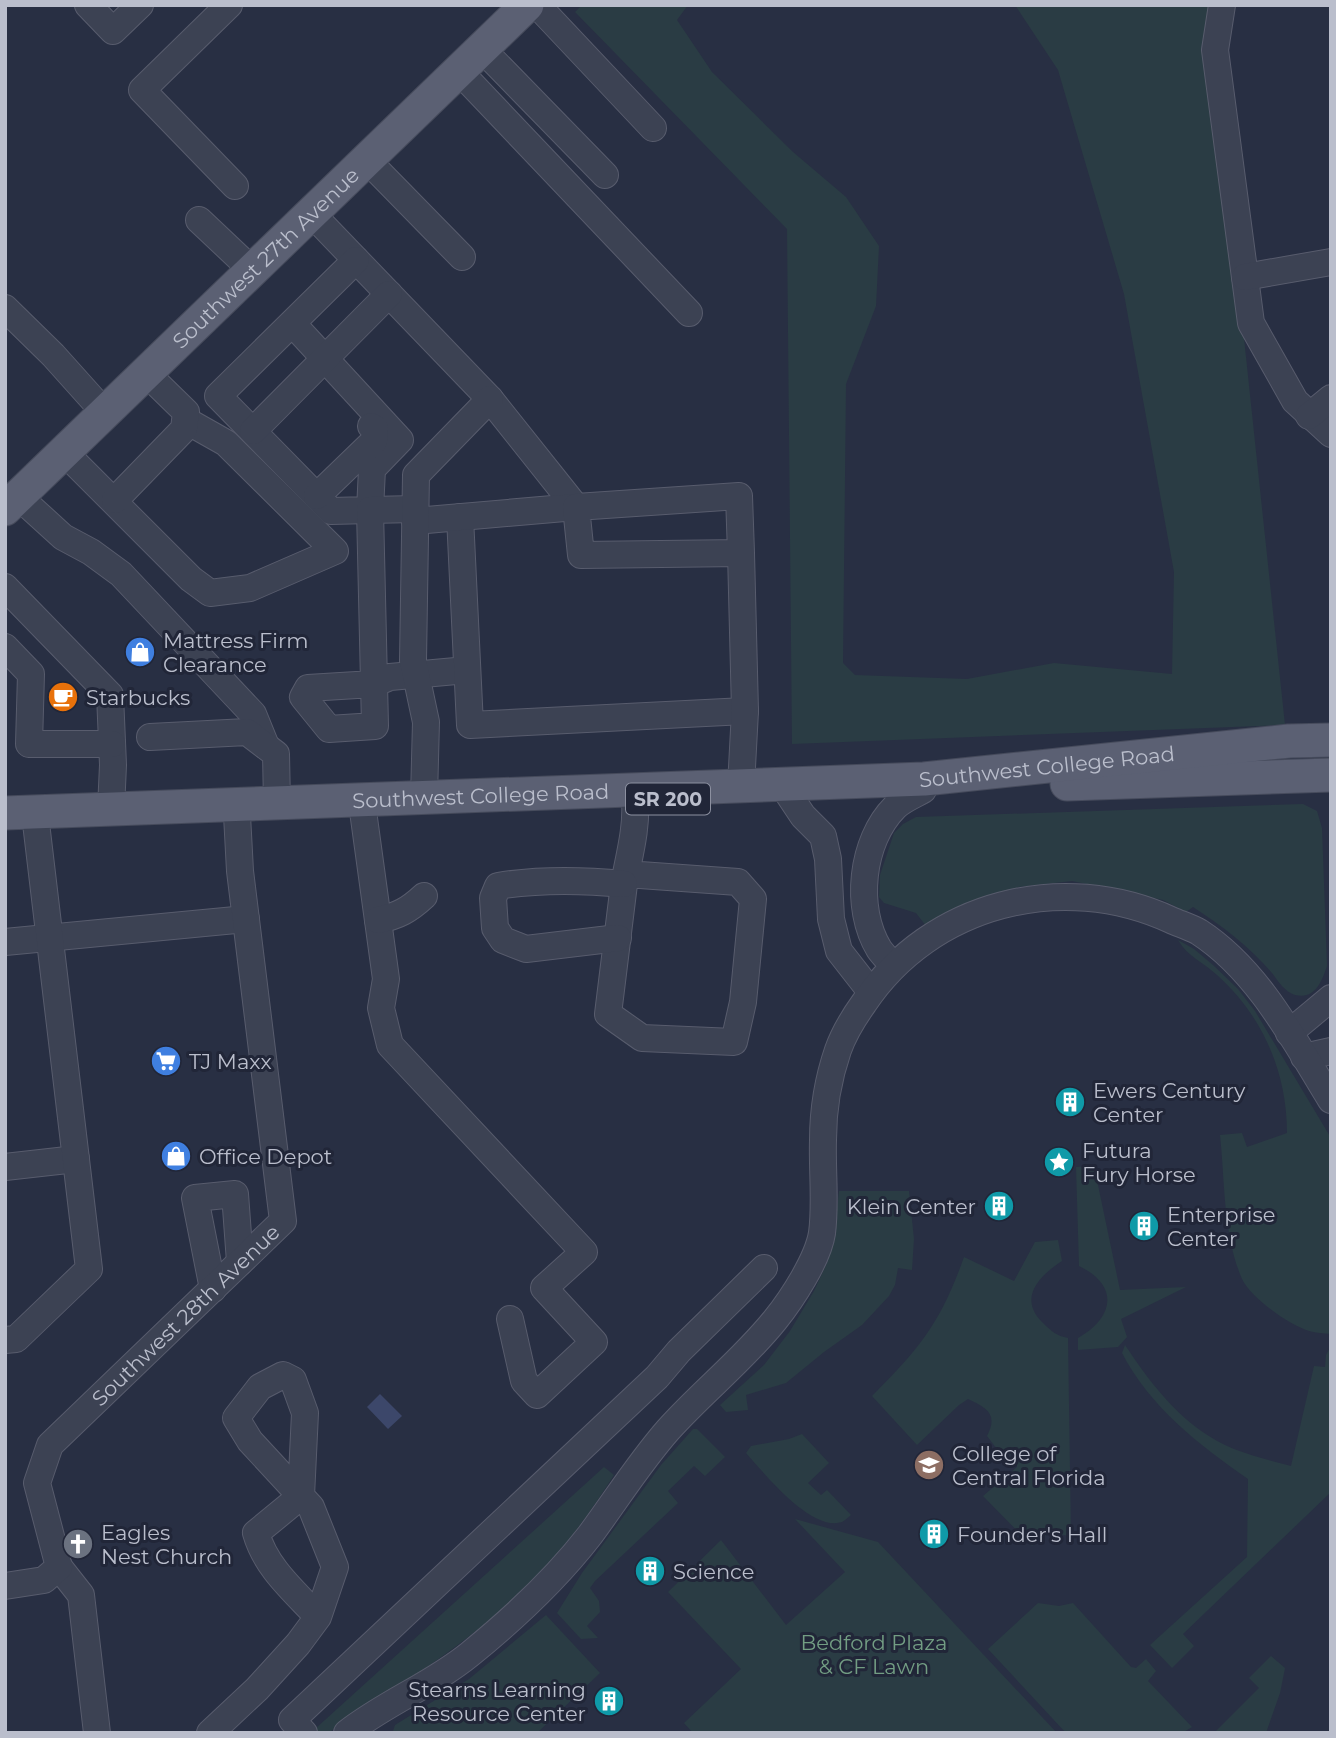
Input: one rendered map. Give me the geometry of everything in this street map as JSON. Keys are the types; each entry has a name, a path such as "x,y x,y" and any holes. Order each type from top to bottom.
{"main road":[{"name":"Southwest 27th Avenue","path":"12,502 527,5"},
{"name":"Southwest College Road","path":"15,819 111,809 924,779 1289,741 1331,740"},
{"name":"Southwest College Road","path":"15,819 363,811 1331,775"}],"street":[{"path":"88,5 113,31 140,5"},
{"path":"229,5 142,90 234,186"},
{"path":"537,5 653,128"},
{"path":"1222,5 1215,50 1251,323 1294,401 1331,434"},
{"path":"470,60 606,176"},
{"path":"470,60 690,313"},
{"path":"367,160 462,257"},
{"path":"312,213 490,399 576,507 581,555 741,553"},
{"path":"199,220 252,270"},
{"path":"356,260 218,396 331,510 370,510 460,517 739,496 745,711 741,786"},
{"path":"1245,277 1331,262"},
{"path":"253,431 328,360 389,294"},
{"path":"5,308 53,355 105,413"},
{"path":"292,323 400,440 372,469 370,510 373,684 390,677 467,670"},
{"path":"317,496 374,441 375,429 330,383 328,360"},
{"path":"64,452 115,500 191,579 210,593 250,588 335,551 226,443 186,416 146,373"},
{"path":"1309,416 1331,398"},
{"path":"424,797 426,722 413,661 416,474 490,399"},
{"path":"115,500 184,429 186,416"},
{"path":"12,502 121,574 253,714 266,747"},
{"path":"460,517 470,725 745,711"},
{"path":"5,587 110,695 111,809"},
{"path":"5,647 31,674 29,744 112,744"},
{"path":"150,737 247,732 276,754 277,803"},
{"path":"893,965 879,949 869,921 864,901 866,867 877,831 882,824 896,806 923,790"},
{"path":"789,795 803,816 822,836 828,859 831,919 839,951 871,992"},
{"path":"618,938 526,949 503,940 495,928 493,898 498,886 521,882 625,879 738,882 753,899 743,1002 734,1042 642,1038 608,1014 618,938 625,879 636,821 635,800"},
{"path":"363,811 386,979 381,1009 390,1045 584,1252 544,1288 594,1342 537,1395 524,1381 510,1319"},
{"name":"Southwest 28th Avenue","path":"59,1567 37,1483 50,1444 283,1221 240,871 237,815"},
{"path":"5,1340 16,1339 89,1269 51,937 15,819"},
{"path":"378,920 397,916 413,908 424,896"},
{"path":"347,1733 449,1670 522,1609 566,1563 668,1430 776,1320 810,1266 822,1235 826,1096 838,1048 871,992 893,965 935,933 988,908 1041,899 1104,900 1150,910 1198,932 1230,958 1257,987 1331,1100"},
{"path":"5,942 246,919"},
{"path":"1289,1033 1331,998"},
{"path":"1304,1057 1331,1051"},
{"path":"5,1167 76,1159"},
{"path":"213,1289 195,1198 235,1194 240,1262"},
{"path":"304,1733 292,1720 657,1377 679,1351 764,1268"},
{"path":"210,1732 257,1689 298,1644 318,1617 335,1567 311,1507 301,1496 250,1441 236,1418 260,1387 283,1375 293,1380 305,1413 301,1496 256,1533 261,1551 277,1573 318,1617"},
{"path":"5,1586 44,1580 59,1567 80,1595 97,1733"}],"green space":[{"path":"582,5 688,5 677,20 712,72 793,152 846,197 879,246 876,306 846,384 843,663 855,675 967,679 1054,663 1172,674 1174,572 1124,294 1058,70 1015,5 1218,5 1216,74 1285,725 792,744 787,229 575,12"},
{"path":"1303,804 1317,811 1322,828 1327,966 1317,988 1308,995 1295,995 1288,991 1245,945 1193,907 1186,912 1163,900 1072,881 1019,887 945,913 926,926 916,913 884,903 879,897 880,875 894,833 916,817"},
{"path":"1178,940 1213,965 1238,989 1255,1011 1331,1138 1331,1334 1309,1331 1281,1317 1253,1294 1242,1279 1228,1226 1220,1135 1242,1133 1247,1147 1287,1133 1283,1089 1269,1047 1247,1009 1217,975 1191,955"},
{"path":"1094,1166 1120,1290 1186,1287 1121,1319 1127,1337 1118,1347 1078,1350 1078,1338 1099,1321 1107,1301 1101,1282 1079,1266 1076,1167"},
{"path":"839,1191 909,1191 914,1239 912,1270 898,1268 895,1285 889,1296 862,1325 786,1383 746,1395 748,1410 726,1412 720,1405 764,1365 790,1331 814,1291 833,1243"},
{"path":"1058,1240 1062,1261 1039,1281 1034,1289 1032,1306 1036,1315 1054,1333 1068,1338 1071,1536 1049,1533 1032,1546 983,1496 1017,1467 1016,1456 1000,1453 987,1436 991,1417 986,1409 968,1399 917,1445 872,1396 927,1333 947,1299 964,1257 1014,1281 1035,1242"},
{"path":"1125,1345 1159,1391 1200,1430 1234,1449 1291,1466 1314,1366 1325,1367 1326,1355 1331,1346 1331,1492 1183,1634 1194,1646 1172,1668 1150,1645 1247,1557 1248,1479 1212,1453 1161,1408 1133,1373 1122,1353"},
{"path":"693,1429 697,1429 725,1457 705,1476 694,1466 668,1491 678,1503 595,1581 590,1588 599,1601 600,1612 587,1626 598,1638 581,1639 557,1613 582,1573 661,1465"},
{"path":"802,1434 829,1463 808,1483 821,1495 827,1490 851,1515 842,1522 830,1523 803,1510 776,1486 746,1453 751,1446"},
{"path":"604,1467 614,1475 596,1503 556,1555 510,1602 461,1643 408,1680 328,1733 318,1733 315,1729"},
{"name":"Bedford Plaza & CF Lawn","path":"795,1519 878,1542 1057,1733 693,1733 684,1723 741,1669 668,1592 721,1540 786,1625 845,1572"},
{"path":"1038,1603 1059,1606 1073,1603 1131,1667 1136,1668 1146,1659 1156,1671 1148,1681 1192,1727 1182,1733 1066,1733 988,1649"},
{"path":"546,1615 600,1673 537,1733 393,1731 395,1725 469,1679"},
{"path":"1271,1656 1285,1668 1280,1693 1266,1733 1214,1733 1259,1688 1249,1678"}],"water":[{"path":"380,1394 402,1416 388,1429 367,1407"}],"place":[{"name":"Mattress Firm Clearance","path":"140,652"},
{"name":"Starbucks","path":"63,697"},
{"name":"TJ Maxx","path":"166,1061"},
{"name":"Ewers Century Center","path":"1070,1102"},
{"name":"Office Depot","path":"176,1156"},
{"name":"Futura Fury Horse","path":"1059,1162"},
{"name":"Klein Center","path":"999,1206"},
{"name":"Enterprise Center","path":"1144,1226"},
{"name":"College of Central Florida","path":"929,1465"},
{"name":"Founder's Hall","path":"934,1534"},
{"name":"Eagles Nest Church","path":"78,1544"},
{"name":"Science","path":"650,1571"},
{"name":"Stearns Learning Resource Center","path":"609,1701"}]}
